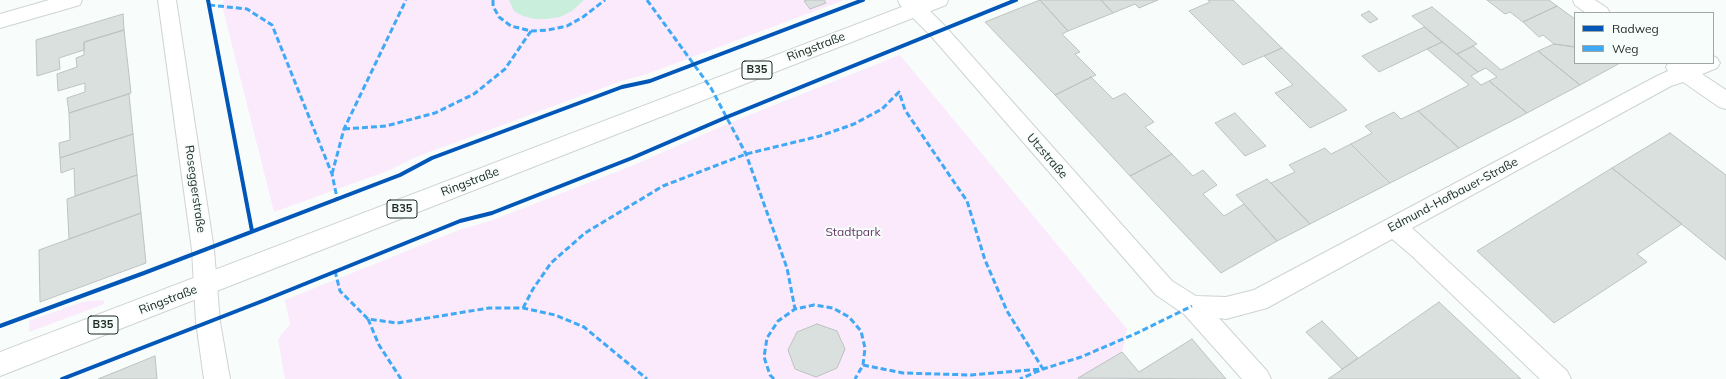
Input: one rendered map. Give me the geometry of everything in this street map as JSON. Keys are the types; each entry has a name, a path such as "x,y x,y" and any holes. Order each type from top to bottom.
{"street":[{"path":"0,21 73,0"},
{"name":"Roseggerstraße","path":"167,0 203,250 208,322 217,379"},
{"name":"Ringstraße","path":"0,364 206,285 911,4 939,0"},
{"path":"1582,0 1599,12"},
{"name":"Utzstraße","path":"911,4 938,31 1164,288 1192,306"},
{"path":"1714,60 1726,54"},
{"name":"Edmund-Hofbauer-Straße","path":"1192,306 1226,308 1259,300 1664,81 1677,68 1703,64"},
{"path":"1677,68 1726,101"},
{"path":"1394,227 1420,249 1558,379"},
{"path":"1192,306 1258,379"}],"green space":[{"path":"224,0 844,0 647,74 621,81 416,157 390,170 274,212 222,5"},
{"name":"Stadtpark","path":"900,55 1127,329 1122,352 1138,372 1192,339 1226,379 285,379 278,339 290,324 285,300 459,230 493,220 634,165 727,124"},
{"path":"104,300 104,304 29,332 29,321 82,302"}],"shaded area":[{"path":"509,0 584,0 572,11 560,17 534,19 523,16 514,11"}],"building":[{"path":"824,0 826,3 810,9 804,1"},
{"path":"1040,0 1068,31 1062,34 1080,52 1075,54 1096,75 1055,95 985,22"},
{"path":"1040,0 1101,0 1113,13 1068,31"},
{"path":"1101,0 1158,0 1139,8 1135,4 1113,13"},
{"path":"1208,0 1233,0 1282,48 1243,65 1189,11 1210,2"},
{"path":"1487,0 1549,0 1557,6 1523,22 1510,12 1505,14"},
{"path":"1557,6 1574,18 1574,47 1554,44 1543,35 1539,37 1523,22"},
{"path":"1432,7 1477,44 1457,54 1412,16"},
{"path":"1369,11 1378,19 1370,23 1361,15"},
{"path":"123,14 124,30 84,42 84,50 59,58 60,69 37,76 36,40"},
{"path":"1424,27 1442,42 1379,72 1362,56"},
{"path":"124,30 131,93 69,113 67,98 85,92 85,83 58,91 57,74 77,67 76,58 84,55 84,42"},
{"path":"1442,42 1478,72 1471,76 1481,85 1489,81 1527,113 1459,148 1418,111 1469,85 1427,49"},
{"path":"1554,44 1574,47 1574,64 1618,64 1580,85 1538,51"},
{"path":"1473,46 1501,70 1538,51 1580,85 1527,113 1489,81 1497,77 1486,68 1478,72 1457,54"},
{"path":"1282,48 1347,110 1310,128 1275,93 1293,85 1264,56"},
{"path":"1091,77 1113,99 1125,93 1154,122 1145,127 1172,154 1130,176 1055,95"},
{"path":"129,94 133,134 60,158 59,143 70,140 69,113"},
{"path":"1418,111 1459,148 1390,183 1351,144 1372,133 1365,126 1394,112 1401,119"},
{"path":"1235,113 1266,146 1245,156 1215,123"},
{"path":"1670,133 1726,175 1726,260 1612,168"},
{"path":"133,134 137,175 75,196 74,168 61,173 60,158"},
{"path":"1351,144 1390,183 1310,224 1271,183 1295,172 1289,165 1325,148 1331,154"},
{"path":"1172,154 1193,176 1203,170 1217,185 1203,194 1224,216 1244,204 1277,241 1221,273 1130,176"},
{"path":"1612,168 1682,224 1637,254 1647,262 1554,323 1477,251"},
{"path":"137,175 141,213 69,239 67,199"},
{"path":"1267,179 1310,224 1277,241 1236,195"},
{"path":"141,213 146,263 40,302 39,250"},
{"path":"1439,302 1521,379 1328,379 1350,364"},
{"path":"1322,321 1358,358 1342,369 1306,332"},
{"path":"817,324 837,331 845,349 837,368 816,377 795,369 788,350 797,332"},
{"path":"1192,339 1226,379 1078,378 1122,352 1139,372"},
{"path":"155,356 157,379 98,379"}],"marked path":[{"path":"332,174 344,129 406,0"},
{"path":"493,0 493,6 499,17 511,26 531,31 548,30 567,26 583,17 605,0"},
{"path":"647,0 711,88 746,154 787,268 795,309"},
{"path":"209,5 247,9 272,25 332,174 337,198"},
{"path":"344,129 386,126 435,113 474,94 505,69 531,31"},
{"path":"523,308 533,289 551,263 585,233 663,186 746,154 820,136 854,124 882,109 899,92 905,110 967,201 985,260 1007,311 1043,369 1020,379"},
{"path":"335,271 340,291 368,319 397,323 489,308 523,308 555,315 584,327 647,379"},
{"path":"774,379 770,375 764,357 767,338 778,321 795,309 814,305 833,308 849,317 861,331 865,348 863,365 855,379"},
{"path":"863,365 903,373 971,375 1043,369 1081,357 1137,333 1192,306"},
{"path":"368,319 379,345 401,379"}],"cycle path":[{"path":"208,0 252,231"},
{"path":"0,326 144,273 400,175 432,158 622,87 650,81 863,0"},
{"path":"62,379 265,300 460,221 492,213 632,158 727,117 1016,0"}]}
